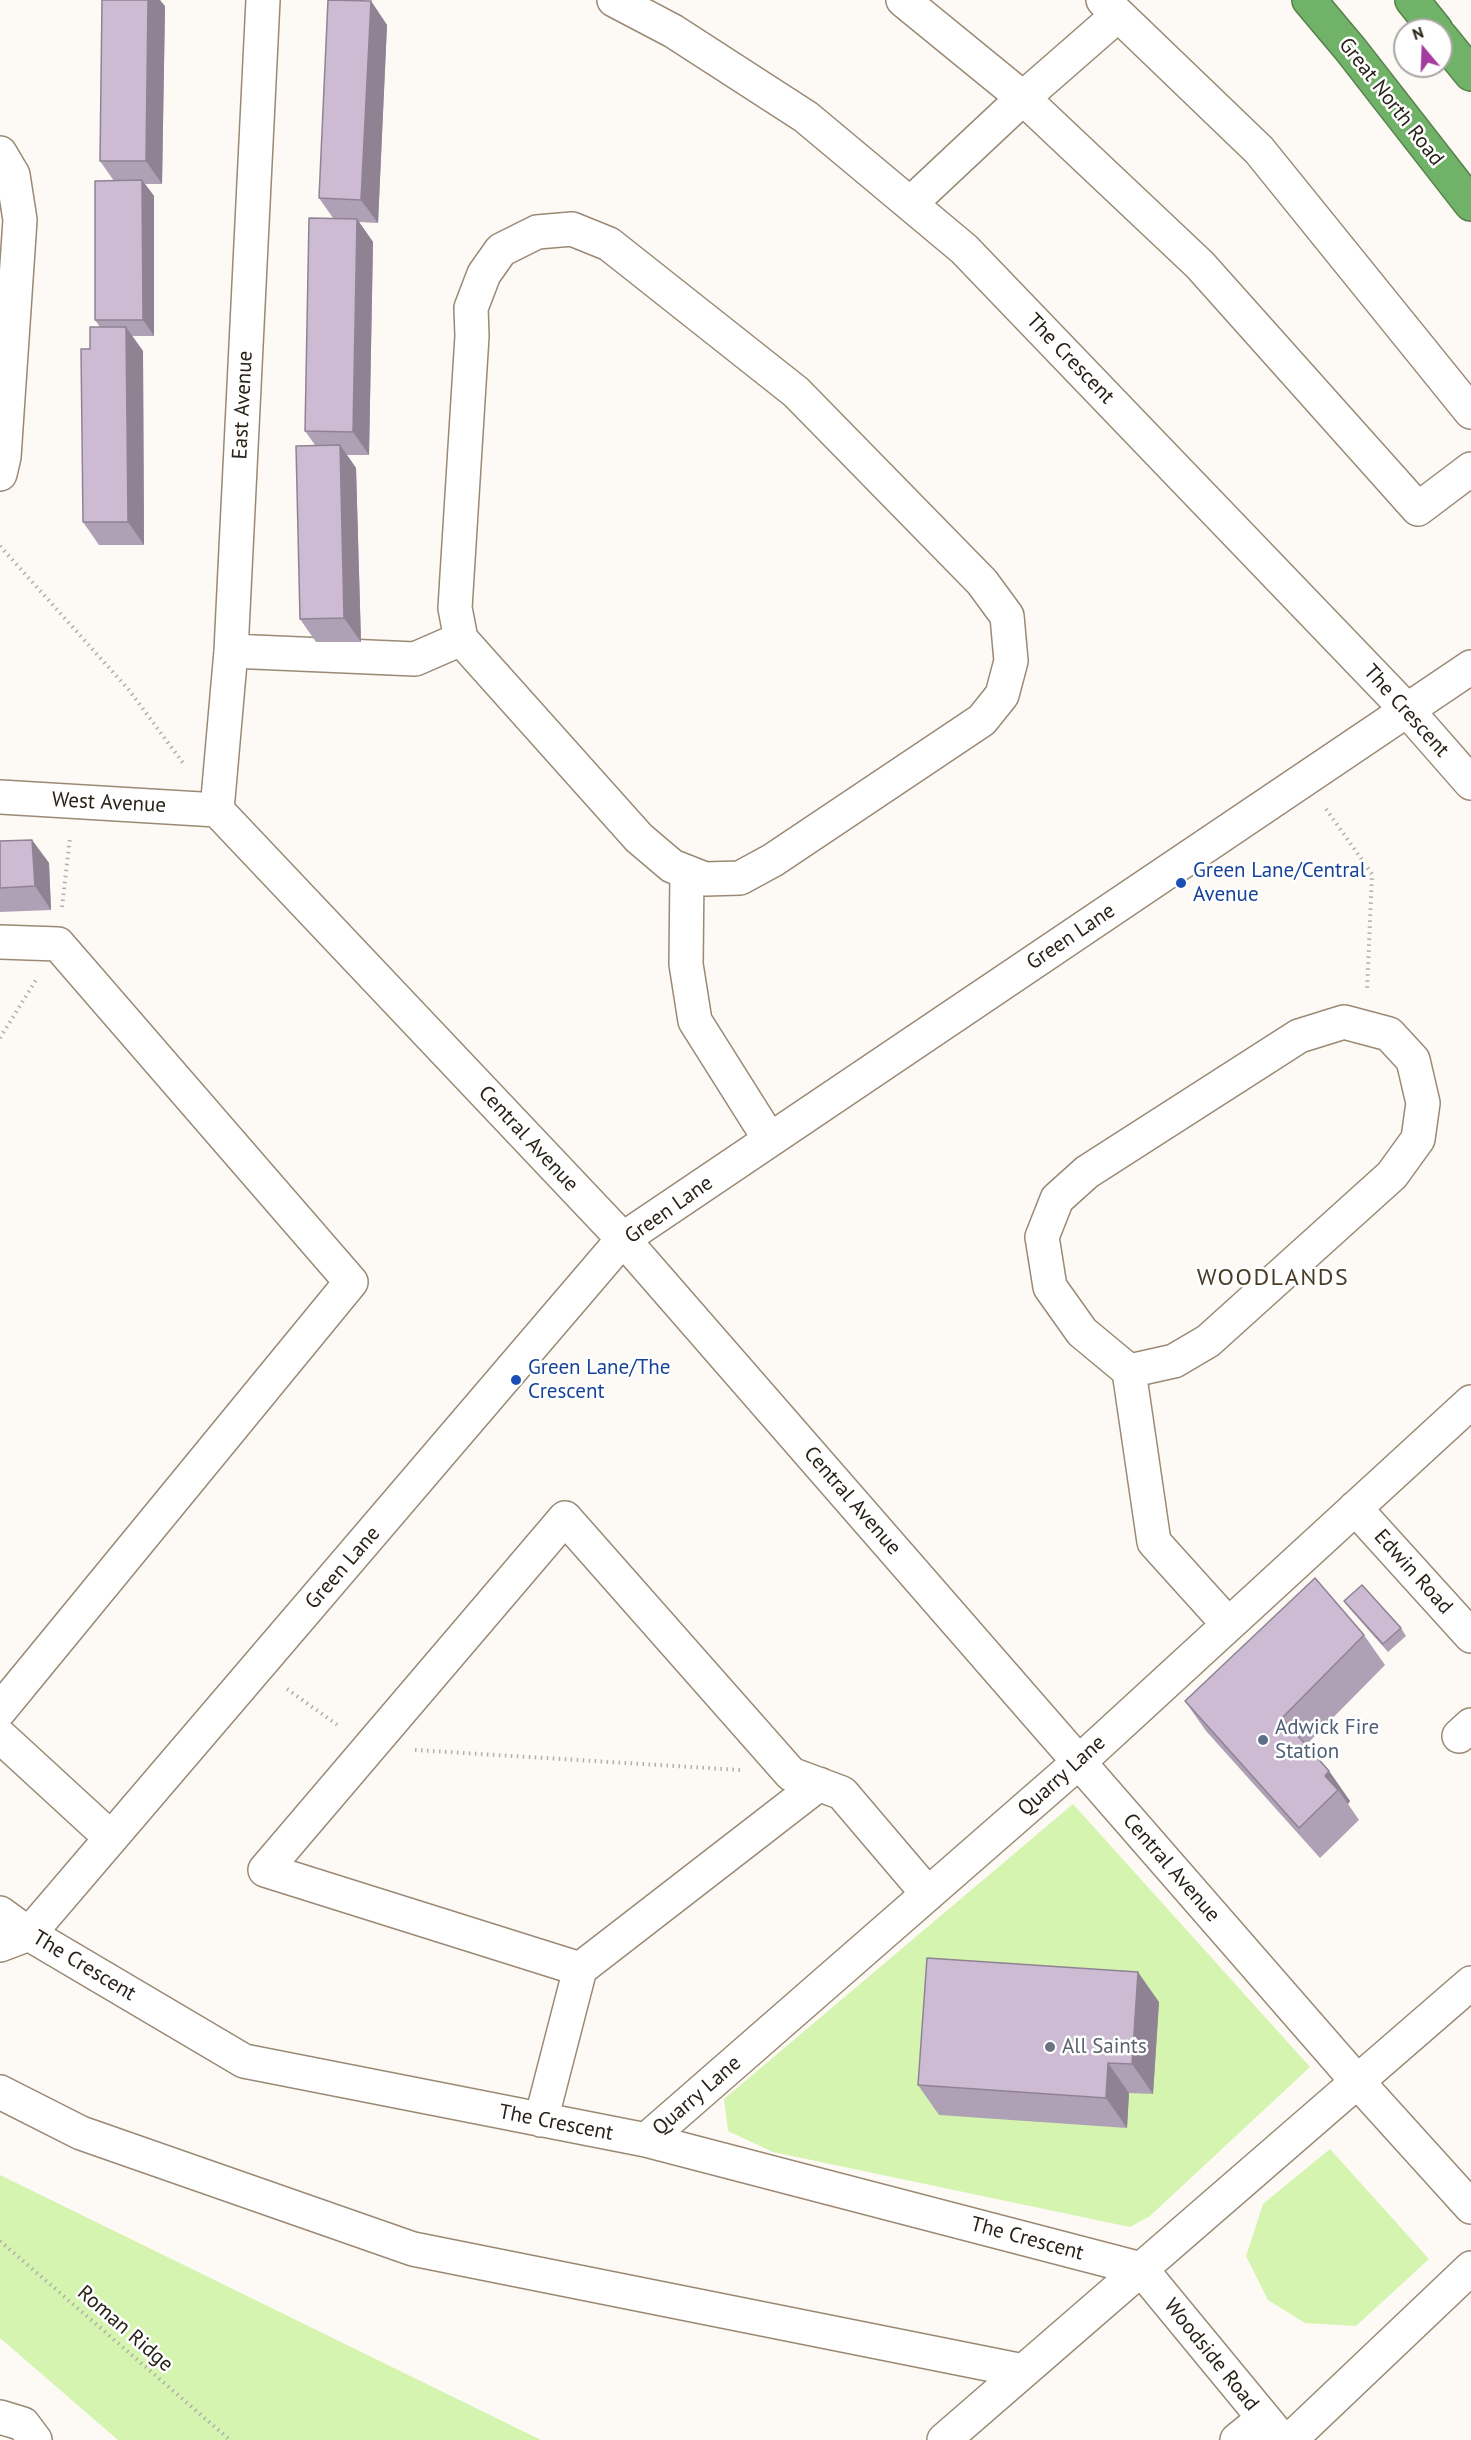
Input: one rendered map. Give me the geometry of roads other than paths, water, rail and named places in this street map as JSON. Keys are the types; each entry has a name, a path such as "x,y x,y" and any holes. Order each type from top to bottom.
{"highway":[{"name":"Great North Road","path":"1309,0 1471,204"},
{"path":"1412,0 1426,18"},
{"path":"1453,51 1471,74"}],"street":[{"name":"East Avenue","path":"217,810 231,651 263,0"},
{"name":"The Crescent","path":"614,0 673,31 806,117 964,249 1407,710 1471,783"},
{"path":"903,0 1023,98 1200,265 1418,509 1471,470"},
{"path":"910,204 1023,98 1110,7 1259,150 1471,412"},
{"path":"0,153 13,175 20,220 4,457 0,474"},
{"path":"572,229 609,244 796,392 982,582 1007,616 1011,661 1002,695 982,720 772,860 740,878 705,879 672,866 639,838 461,639 455,608 471,348 471,308 484,274 501,250 537,232 572,229"},
{"path":"231,651 415,659 461,639"},
{"name":"Green Lane","path":"14,1940 111,1838 623,1239 1471,667"},
{"name":"West Avenue","path":"0,797 217,810"},
{"name":"Central Avenue","path":"217,810 623,1239 1356,2080 1471,2207"},
{"path":"687,872 686,964 695,1021 770,1140"},
{"path":"0,942 58,944 351,1282 0,1710"},
{"path":"1129,1371 1174,1361 1208,1341 1392,1175 1418,1139 1423,1103 1413,1060 1389,1034 1344,1022 1299,1036 1087,1172 1057,1199 1042,1237 1050,1287 1082,1332 1129,1371 1154,1542 1228,1624"},
{"name":"Quarry Lane","path":"646,2140 1079,1762 1471,1402"},
{"name":"Edwin Road","path":"1355,1508 1471,1636"},
{"path":"580,1968 265,1870 565,1518 805,1779 842,1793 928,1894"},
{"path":"0,1736 111,1838"},
{"path":"541,2120 580,1968 805,1779"},
{"name":"The Crescent","path":"0,1913 14,1940 244,2061 646,2140 1141,2269"},
{"path":"944,2440 1356,2080 1471,1983"},
{"path":"0,2092 81,2133 413,2249 1023,2371"},
{"path":"1290,2440 1471,2268"},
{"name":"Woodside Road","path":"1141,2269 1272,2429"},
{"path":"0,2417 23,2424 35,2440"},
{"path":"1237,2440 1272,2429"}],"place":[{"name":"Green Lane/Central Avenue","path":"1181,883"},
{"name":"Green Lane/The Crescent","path":"516,1380"},
{"name":"Adwick Fire Station","path":"1263,1740"},
{"name":"All Saints","path":"1050,2047"}],"district":[{"name":"WOODLANDS","path":"1273,1278"}]}
